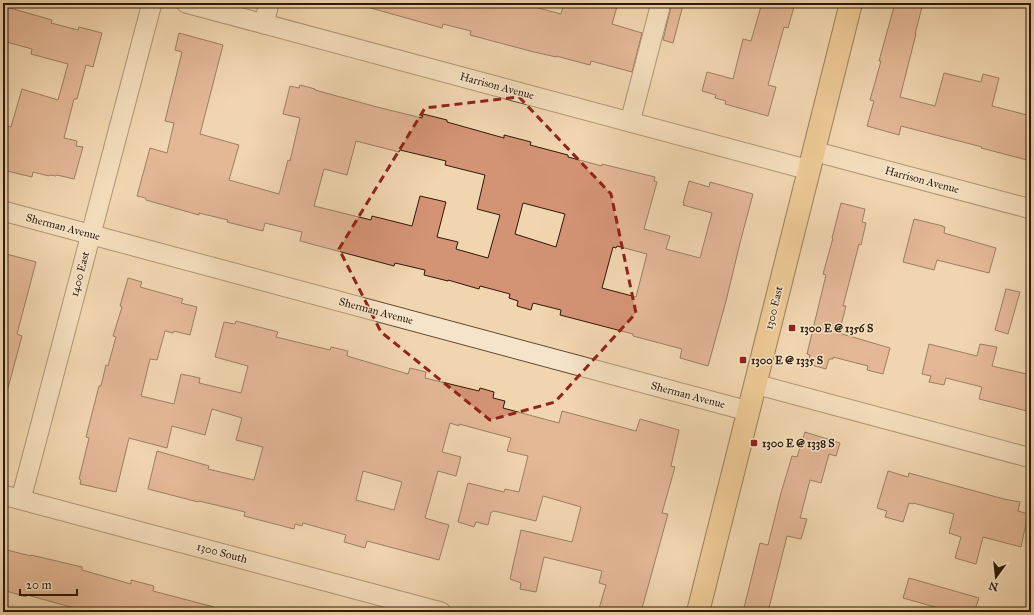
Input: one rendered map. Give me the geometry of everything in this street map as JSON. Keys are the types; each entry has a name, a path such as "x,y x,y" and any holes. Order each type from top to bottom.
{"main road":[{"name":"1300 East","path":"698,612 851,3"}],"street":[{"name":"1400 East","path":"12,497 91,235 152,3"},
{"name":"Harrison Avenue","path":"186,3 630,122 811,160 1031,209"},
{"path":"264,24 269,3"},
{"path":"630,122 661,3"},
{"name":"Sherman Avenue","path":"3,211 748,411"},
{"path":"755,384 1031,458"},
{"name":"1300 South","path":"12,497 441,612"}],"highlighted area":[{"path":"519,97 611,194 636,313 555,402 490,420 381,332 339,249 425,108"}],"building":[{"path":"368,3 532,3 531,6 561,14 564,3 618,3 612,24 642,33 632,72 591,61 590,65 530,51 470,35 471,31 443,24 442,28 367,7"},
{"path":"672,3 683,5 673,43 663,40"},
{"path":"762,3 795,3 788,28 784,27 768,85 776,87 768,116 725,104 726,101 715,98 716,95 702,91 707,72 733,79 743,39 751,41"},
{"path":"895,3 923,3 900,97 935,106 944,73 981,82 983,74 999,78 992,106 1031,116 1031,161 901,126 899,135 867,126 874,101 870,100"},
{"path":"3,6 52,20 51,23 78,30 79,27 102,33 93,67 86,65 77,99 74,99 64,138 77,141 76,146 83,147 74,179 57,175 49,176 33,172 32,177 3,170 3,124 11,127 22,89 58,100 68,64 31,54 32,49 3,41"},
{"path":"179,33 223,45 200,134 239,145 229,180 279,194 288,160 290,161 300,118 283,114 290,86 299,88 300,85 422,118 423,114 447,120 447,122 504,138 504,135 531,142 530,145 568,155 568,157 655,177 654,181 657,182 644,229 670,236 666,249 700,258 712,213 683,205 689,181 709,187 710,182 753,194 708,366 680,358 682,349 633,336 633,334 560,315 561,310 533,303 531,310 517,306 518,301 509,298 510,294 480,286 479,289 424,275 425,270 395,263 394,266 300,241 302,232 265,223 263,231 227,222 228,220 199,213 199,215 137,196 150,148 167,153 174,123 165,121 182,52 175,50","holes":["356,141 399,152 400,150 446,161 445,165 485,175 477,209 500,215 488,258 456,249 458,242 437,237 446,202 420,196 412,226 372,216 371,220 314,206 324,169 347,175","523,203 565,214 556,247 515,234","617,246 647,254 636,297 602,288 613,247 616,248"]},
{"path":"841,203 865,209 862,222 866,223 843,306 846,306 839,333 890,348 883,374 867,370 868,366 833,357 833,359 829,359 826,369 808,364 810,355 807,354 826,275 823,274"},
{"path":"914,219 943,226 945,227 944,233 996,248 989,273 937,260 934,270 903,262"},
{"path":"3,253 36,262 17,334 22,336 8,388 3,388"},
{"path":"128,278 142,282 140,287 183,299 181,303 197,307 190,335 174,331 173,333 165,331 157,360 150,359 141,396 174,404 181,374 200,378 199,383 241,393 248,366 215,357 224,322 235,324 236,321 278,332 276,337 330,350 331,347 348,351 347,356 408,374 410,368 426,372 425,378 479,391 480,388 494,392 493,398 505,401 503,408 559,423 562,411 636,431 640,419 679,430 671,466 675,467 662,513 668,514 641,612 598,612 606,585 599,583 602,571 544,557 536,592 520,589 521,583 510,579 521,530 572,542 581,507 543,496 536,521 494,511 491,512 488,525 476,522 474,527 458,522 468,483 504,492 505,489 519,492 528,456 507,451 511,438 459,424 459,426 450,423 442,452 461,457 456,476 438,471 425,518 449,525 439,560 367,541 365,548 344,542 346,535 303,523 302,526 295,524 294,529 244,516 245,512 148,489 157,451 209,466 208,469 254,480 263,447 236,440 242,418 212,409 205,435 172,426 167,448 129,438 116,492 80,484 81,480 79,479 89,438 86,437 99,386 101,386 106,365 108,366 116,337 113,336 122,307 120,306","holes":["363,471 402,482 394,510 356,500"]},
{"path":"1006,289 1020,292 1008,334 995,330"},
{"path":"929,344 977,356 980,344 997,347 992,366 1031,375 1031,412 979,399 982,387 946,378 944,385 929,382 931,376 922,374"},
{"path":"805,432 840,443 836,456 829,454 821,483 810,480 800,518 807,519 801,539 787,536 768,612 743,612 760,543 768,545 792,456 797,457"},
{"path":"888,471 908,477 909,473 1020,502 1018,511 1028,514 1021,547 983,537 976,564 955,558 961,537 949,533 954,514 909,503 903,522 885,517 887,511 877,508"},
{"path":"3,549 82,567 82,570 131,584 131,580 154,586 153,591 214,607 214,612 89,612 27,595 26,597 3,590"},
{"path":"909,578 979,598 974,612 953,612 903,598"}],"place":[{"name":"1300 E @ 1356 S","path":"792,328"},
{"name":"1300 E @ 1335 S","path":"743,360"},
{"name":"1300 E @ 1338 S","path":"754,443"}]}
